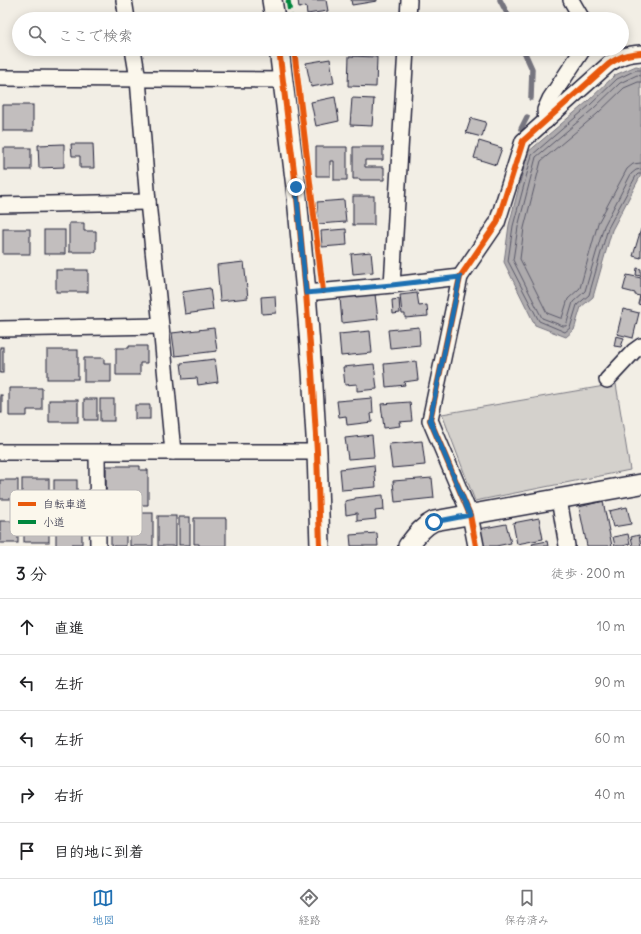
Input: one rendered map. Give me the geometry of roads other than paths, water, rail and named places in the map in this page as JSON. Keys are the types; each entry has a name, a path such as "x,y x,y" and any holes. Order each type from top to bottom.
{"street":[{"path":"124,0 127,12"},
{"path":"272,0 274,12"},
{"path":"408,12 409,0"},
{"path":"571,0 578,12"},
{"path":"629,54 641,53"},
{"path":"134,56 138,79 148,202 174,452"},
{"path":"280,56 296,187 306,293 317,452 320,546"},
{"path":"392,285 406,56"},
{"path":"546,121 546,110 550,99 578,56"},
{"path":"476,546 470,515 430,420 460,277 497,223 523,141 609,64 623,56"},
{"path":"0,78 283,80"},
{"path":"0,205 148,202"},
{"path":"306,293 460,277"},
{"path":"0,329 161,326"},
{"path":"608,380 634,351 641,346"},
{"path":"0,452 317,452"},
{"path":"97,453 97,490"},
{"path":"408,546 427,524 434,522 641,484"},
{"path":"559,499 567,546"},
{"path":"98,536 98,546"}],"water":[{"path":"636,66 641,67 641,175 612,230 593,297 581,307 574,330 566,337 535,325 504,262 509,225 528,152 587,102 615,75"}],"waterway":[{"path":"500,0 506,12"},
{"path":"526,56 532,69 531,98"},
{"path":"521,129 527,117"}]}
